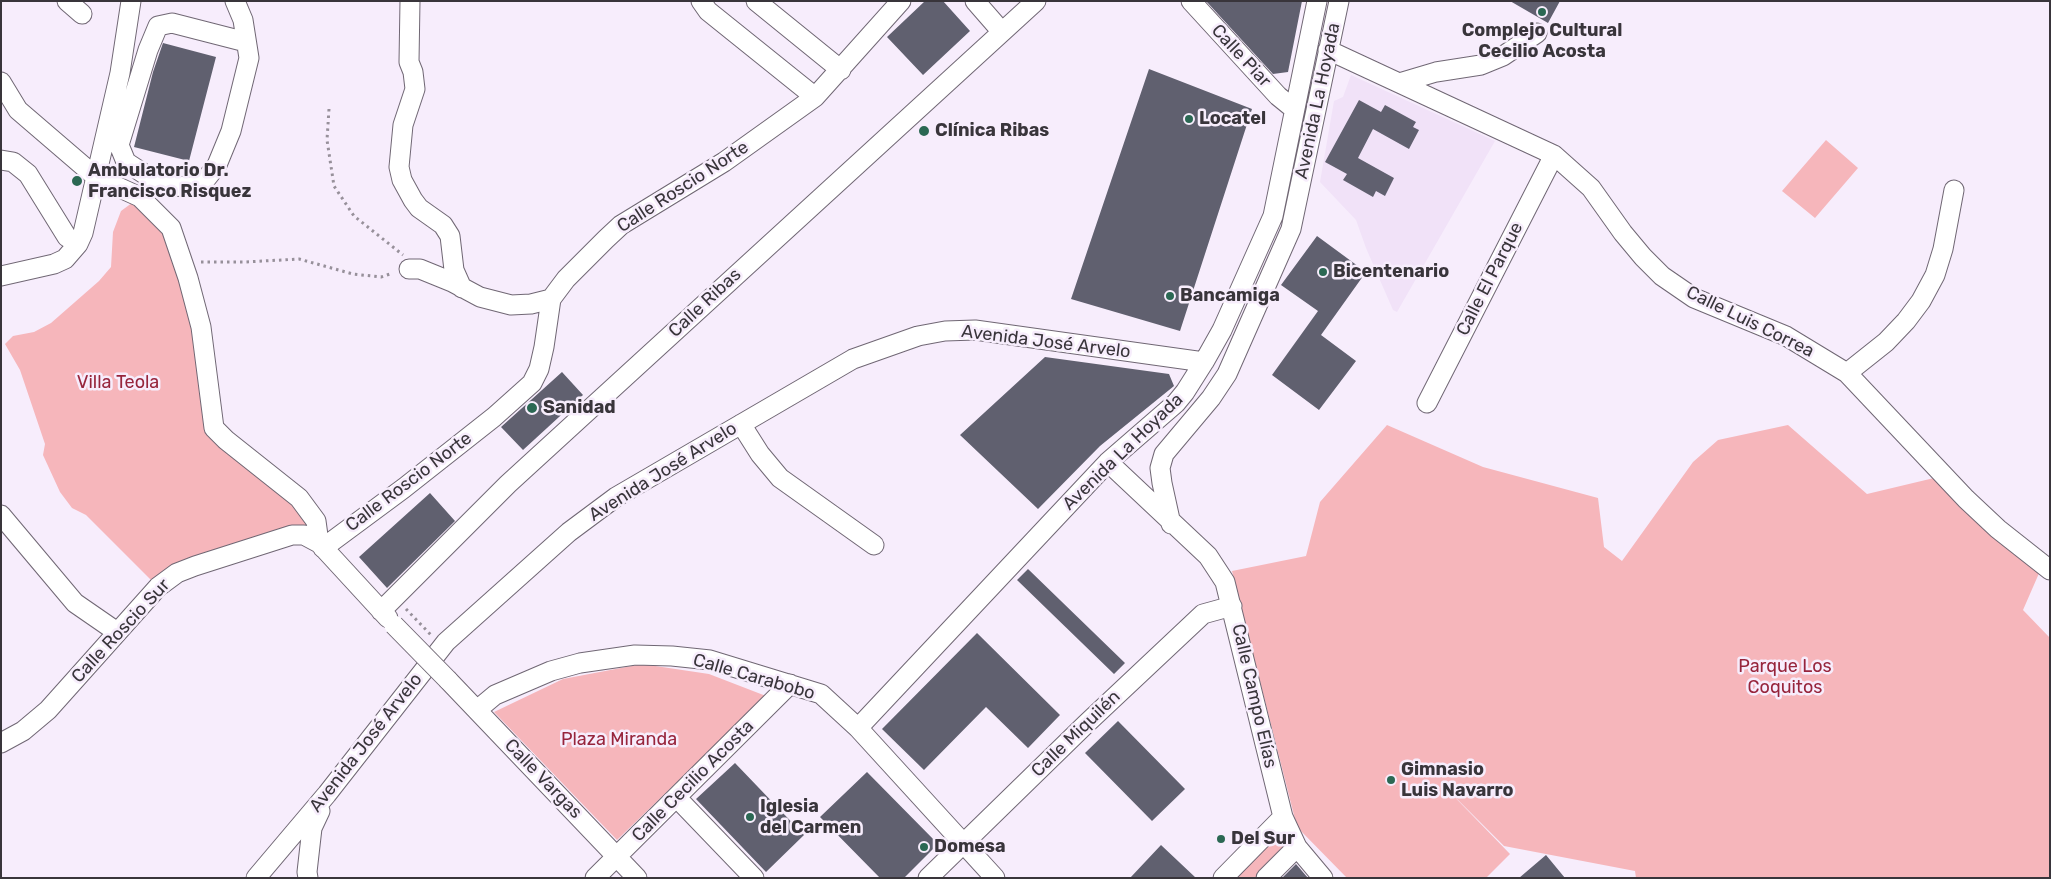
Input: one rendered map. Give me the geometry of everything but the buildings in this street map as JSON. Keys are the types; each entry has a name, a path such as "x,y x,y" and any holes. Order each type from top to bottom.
{"street":[{"path":"67,1 82,14"},
{"path":"1,276 54,264 65,259 78,244 83,233 120,73 131,1"},
{"path":"235,1 243,20 249,58 232,131 217,165 202,184 190,187 173,186 149,177 126,162 119,145 148,50 158,26 172,23 246,42"},
{"path":"410,1 409,62 413,72 415,89 403,125 399,166 402,180 413,200 419,208 443,225 450,236 454,270 462,288"},
{"path":"701,1 708,11 815,97"},
{"path":"756,1 841,70"},
{"name":"Calle Roscio Norte","path":"321,545 404,488 494,417 532,383 544,347 550,299 566,279 621,225 724,162 815,97 901,1"},
{"path":"975,1 1002,32"},
{"name":"Calle Ribas","path":"380,611 508,484 1036,1"},
{"name":"Calle Piar","path":"1191,1 1278,96 1294,109"},
{"name":"Avenida La Hoyada","path":"858,728 1108,462 1176,403 1204,362 1222,330 1273,216 1316,1"},
{"name":"Avenida La Hoyada","path":"1172,524 1160,468 1164,454 1211,398 1227,374 1291,228 1339,1"},
{"path":"1399,83 1436,72 1480,65 1503,56 1537,32"},
{"name":"Calle Luis Correa","path":"1328,50 1554,155 1591,188 1623,233 1662,276 1694,298 1786,336 1847,373 1966,499 2050,570"},
{"path":"1,82 18,110 96,177 140,197 171,228 184,264 201,327 214,428 226,440 300,498 316,521 321,545 380,611"},
{"name":"Calle El Parque","path":"1427,403 1554,155"},
{"path":"1,160 13,162 28,174 67,237 78,244"},
{"path":"1847,373 1886,342 1906,321 1921,301 1935,275 1943,249 1954,190"},
{"path":"412,269 420,269 452,282 480,297 511,305 531,304 550,299"},
{"name":"Avenida José Arvelo","path":"256,878 327,794 446,642 569,532 616,497 853,359 918,336 945,331 975,330 1204,362"},
{"path":"741,424 760,454 780,478 874,544"},
{"name":"Calle Campo Elías","path":"1108,462 1208,556 1225,582 1282,817 1297,847 1323,878"},
{"path":"1,515 75,602 117,632"},
{"name":"Calle Roscio Sur","path":"1,743 22,731 48,710 158,587 177,573 292,535 304,535 321,545"},
{"name":"Calle Miquilén","path":"928,878 1086,724 1203,614 1232,606"},
{"name":"Calle Vargas","path":"380,611 637,878"},
{"name":"Calle Carabobo","path":"477,710 496,695 551,671 635,654 710,660 821,694 858,728 995,878"},
{"name":"Calle Cecilio Acosta","path":"595,878 790,684"},
{"path":"308,878 312,828 327,794"},
{"path":"677,798 754,878"},
{"path":"1223,878 1282,817"},
{"path":"1266,878 1297,847"}],"path":[{"path":"329,109 327,140 334,186 354,216 400,252 406,264 412,269"},
{"path":"184,264 299,258 342,272 381,277 412,269"}],"shaded area":[{"path":"1351,75 1495,141 1397,312 1393,310 1356,220 1320,182 1334,101 1343,97"}],"green space":[{"path":"1826,140 1858,168 1815,218 1782,191"},
{"name":"Villa Teola","path":"140,197 171,228 214,428 316,521 304,535 158,587 86,515 72,508 60,492 43,455 45,444 20,370 5,344 13,336 34,332 51,323 99,281 111,267 113,232 121,211"},
{"name":"Parque Los Coquitos","path":"1387,425 1483,467 1598,498 1604,547 1622,561 1693,462 1718,440 1788,425 1867,494 1934,478 2040,571 2023,610 2050,638 2050,878 1636,878 1635,871 1504,846 1440,782 1510,854 1486,878 1347,878 1297,827 1232,571 1306,556 1320,502"},
{"name":"Plaza Miranda","path":"642,664 709,674 766,696 617,840 494,712 563,679"},
{"path":"1275,835 1286,846 1255,878 1233,878"}],"place":[{"name":"Complejo Cultural Cecilio Acosta","path":"1542,12"},
{"name":"Locatel","path":"1189,119"},
{"name":"Clínica Ribas","path":"924,131"},
{"name":"Ambulatorio Dr. Francisco Risquez","path":"77,181"},
{"name":"Bicentenario","path":"1323,272"},
{"name":"Bancamiga","path":"1170,296"},
{"name":"Sanidad","path":"532,408"},
{"name":"Gimnasio Luis Navarro","path":"1391,780"},
{"name":"Iglesia del Carmen","path":"750,817"},
{"name":"Del Sur","path":"1221,839"},
{"name":"Domesa","path":"924,847"}]}
